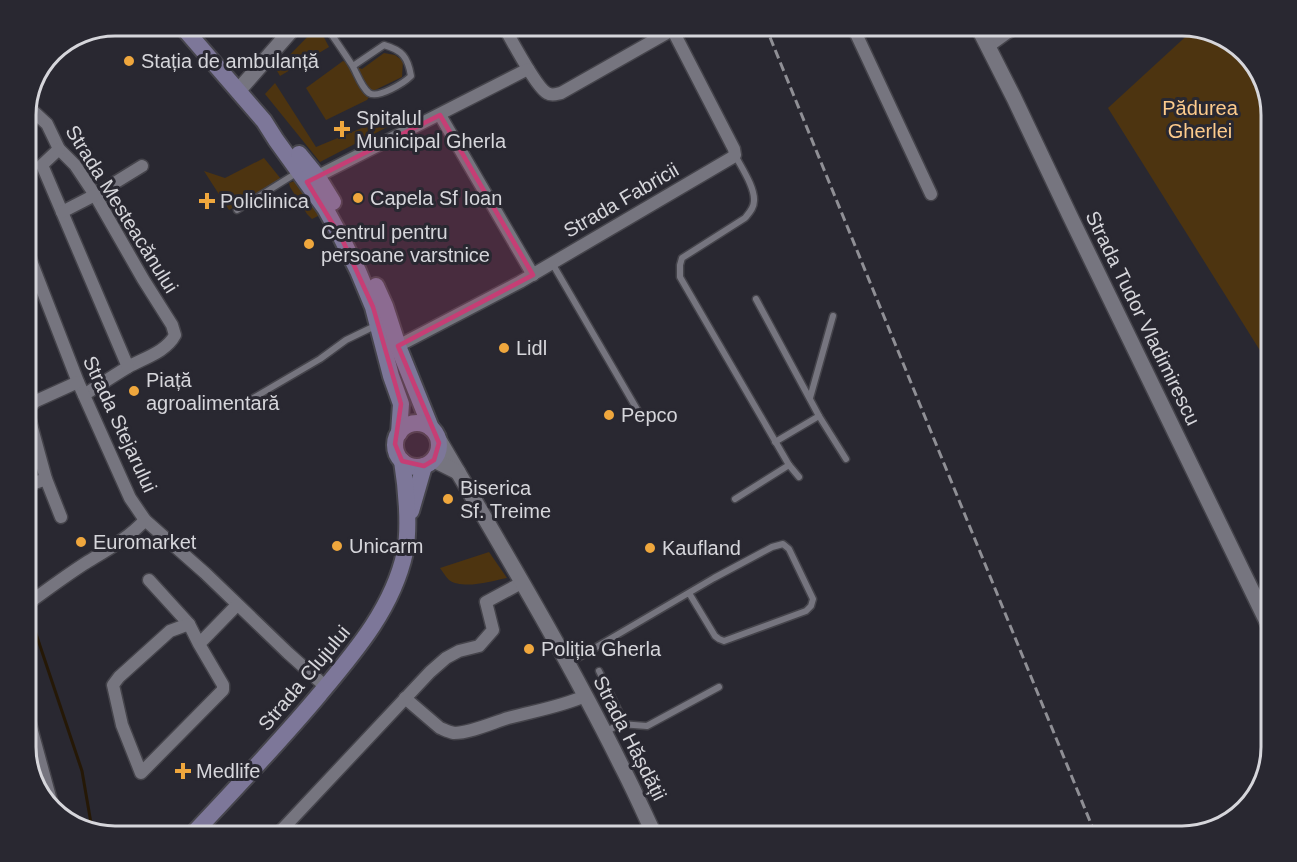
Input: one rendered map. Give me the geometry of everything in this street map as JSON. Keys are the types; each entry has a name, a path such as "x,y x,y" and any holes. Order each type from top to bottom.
{"main road":[{"path":"190,36 264,121 283,135 308,176 334,203 364,258 385,306 383,322 398,346 434,433"},
{"name":"Strada Clujului","path":"201,826 326,687 369,633 389,599 405,550 406,523 405,478 402,461 395,444 399,433 401,404 391,376 383,322"},
{"path":"399,433 408,425 420,423 434,433"},
{"name":"Strada Clujului","path":"406,523 429,463 439,449 434,433"},
{"path":"402,461 412,467 429,463"}],"street":[{"path":"238,91 287,36"},
{"path":"509,36 528,69 545,92 552,95 561,93 657,36"},
{"path":"675,36 734,149 735,155"},
{"path":"857,36 931,194"},
{"name":"Strada Tudor Vladimirescu","path":"983,36 1261,607"},
{"path":"989,46 1003,36"},
{"path":"308,176 440,115 528,69"},
{"name":"Strada Mesteacănului","path":"36,114 47,124 58,149 75,165 95,195 172,326 175,335 172,341 164,347 84,395"},
{"path":"440,115 533,275"},
{"path":"58,149 42,165 128,367"},
{"name":"Strada Fabricii","path":"398,346 533,275 735,155"},
{"path":"62,212 142,166"},
{"name":"Strada Stejarului","path":"36,275 78,382 130,498 145,520 326,687"},
{"path":"391,376 398,346"},
{"path":"36,401 78,382"},
{"name":"Strada Hășdății","path":"434,433 523,582 623,767 650,826"},
{"path":"36,443 46,479 61,517"},
{"path":"429,463 458,472"},
{"path":"36,482 46,479"},
{"path":"36,598 113,546 145,520"},
{"path":"149,580 189,624 223,685 223,690 141,773 123,725 113,685 170,631 189,624"},
{"path":"286,826 405,698 446,658 459,651 479,646 483,642 493,630 486,602 523,582"},
{"path":"199,644 237,605"},
{"path":"405,698 440,728 456,733 562,706 585,696"},
{"path":"36,747 46,784"}],"lane":[{"path":"332,36 370,93 377,95 405,82 411,76 410,67 402,53 384,45 353,66"},
{"path":"735,155 753,189 754,202 751,211 745,218 682,258 680,277 775,442 799,477"},
{"path":"237,210 308,176"},
{"path":"552,263 638,411"},
{"path":"756,299 819,416 846,459"},
{"path":"810,398 833,316"},
{"path":"238,406 320,359 346,340 383,322"},
{"path":"775,442 819,416"},
{"path":"735,499 789,465"},
{"path":"567,664 688,593 772,547 783,544 789,549 813,599 811,606 806,610 724,641 715,636 688,593"},
{"path":"599,671 624,724"},
{"path":"604,732 620,724 647,726 718,687"}],"highlighted area":[{"path":"440,115 533,275 398,346 439,443 434,460 424,466 402,461 395,444 401,404 373,307 342,239 307,182"}],"green space":[{"path":"308,36 323,36 329,47 280,76 276,69"},
{"name":"Pădurea Gherlei","path":"1186,36 1202,39 1226,49 1248,71 1257,90 1261,115 1261,352 1108,108"},
{"path":"384,53 395,55 403,61 402,77 373,91 367,100 326,120 306,88 343,61 362,69"},
{"path":"275,83 316,147 393,115 397,122 320,162 265,94"},
{"path":"264,158 281,179 229,210 204,171 225,178"},
{"path":"297,180 322,210 312,219 290,187 289,183"},
{"path":"489,552 507,578 478,584 455,583 449,580 440,568"}],"waterway":[{"path":"36,634 82,771 91,822"}],"railway":[{"path":"769,36 1092,826"}],"place":[{"name":"Stația de ambulanță","path":"129,61"},
{"name":"Spitalul Municipal Gherla","path":"342,129"},
{"name":"Capela Sf Ioan","path":"358,198"},
{"name":"Policlinica","path":"207,201"},
{"name":"Centrul pentru persoane varstnice","path":"309,244"},
{"name":"Lidl","path":"504,348"},
{"name":"Piață agroalimentară","path":"134,391"},
{"name":"Pepco","path":"609,415"},
{"name":"Biserica Sf. Treime","path":"448,499"},
{"name":"Euromarket","path":"81,542"},
{"name":"Unicarm","path":"337,546"},
{"name":"Kaufland","path":"650,548"},
{"name":"Poliția Gherla","path":"529,649"},
{"name":"Medlife","path":"183,771"}]}
